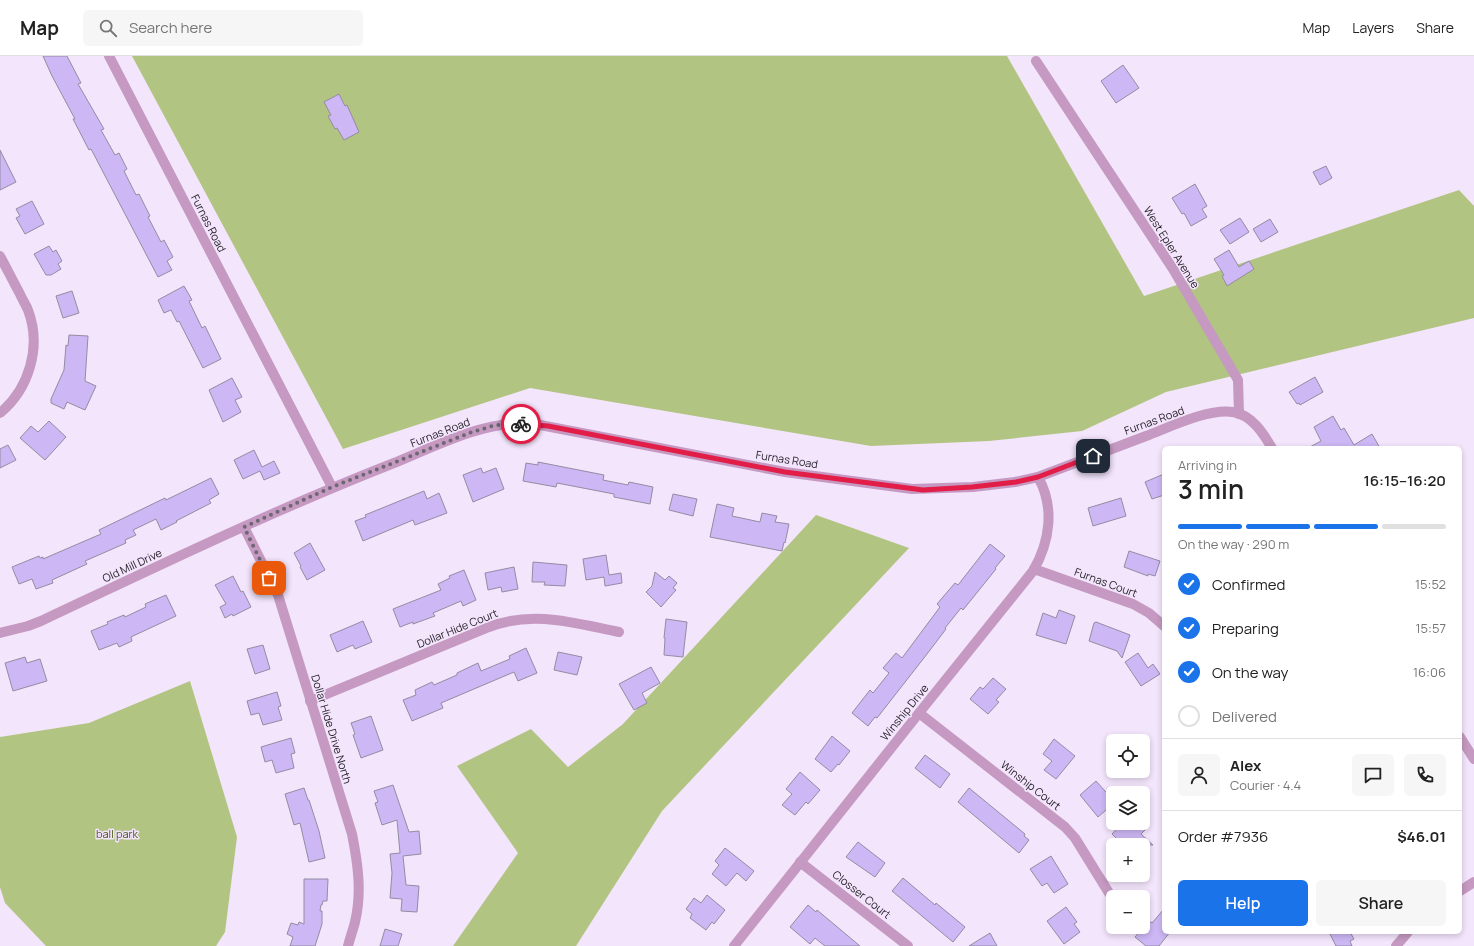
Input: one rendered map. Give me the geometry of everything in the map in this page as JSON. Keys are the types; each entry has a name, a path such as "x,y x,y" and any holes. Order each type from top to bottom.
{"street":[{"name":"Furnas Road","path":"109,56 332,487"},
{"name":"West Epler Avenue","path":"1036,61 1173,269 1238,380 1239,414"},
{"path":"0,256 28,310 34,341 32,362 25,382 13,401 0,413"},
{"name":"Furnas Road","path":"273,514 332,487 472,432 496,425 522,424 548,426 785,472 912,489 936,489 985,486 1016,482 1038,477 1205,415 1219,411 1234,412 1239,414"},
{"path":"1239,414 1250,419 1262,432 1271,446"},
{"name":"Winship Drive","path":"734,946 1034,569 1047,539 1049,520 1045,494 1038,477"},
{"name":"Old Mill Drive","path":"0,633 16,630 41,621 273,514"},
{"name":"Dollar Hide Drive North","path":"244,527 278,595 352,834 356,853 359,885 355,923 348,946"},
{"name":"Furnas Court","path":"1034,569 1133,604 1150,613 1162,624"},
{"name":"Dollar Hide Court","path":"310,701 489,627 508,621 527,618 545,618 619,632"},
{"name":"Winship Court","path":"918,713 1066,827 1075,838 1107,890"},
{"path":"1462,740 1474,758"},
{"name":"Closser Court","path":"800,862 908,946"},
{"path":"1462,890 1474,882"},
{"path":"1396,946 1406,934"}],"green space":[{"path":"132,56 1007,56 1144,296 1459,190 1474,206 1474,318 1166,392 1082,431 989,441 871,446 530,388 343,449"},
{"path":"816,515 909,548 662,811 576,946 453,946 518,853 457,766 531,729 568,767 623,724"},
{"name":"ball park","path":"190,681 237,837 225,932 216,946 46,946 5,903 0,887 0,737 89,723"}],"building":[{"path":"43,56 67,56 81,83 78,84 104,129 101,130 115,155 119,153 127,169 124,171 136,195 139,194 150,216 148,217 161,242 164,240 173,257 167,261 172,270 158,277 91,149 89,150"},
{"path":"1123,65 1139,88 1116,103 1101,81"},
{"path":"339,94 345,106 347,105 359,132 344,140 337,128 335,129 328,116 331,115 324,102"},
{"path":"0,150 16,182 0,190"},
{"path":"1326,166 1332,178 1320,185 1313,172"},
{"path":"1195,184 1207,206 1202,209 1207,217 1191,226 1184,213 1182,214 1172,198"},
{"path":"32,201 44,224 25,234 16,218 20,216 16,209"},
{"path":"1240,218 1249,232 1230,244 1220,230"},
{"path":"1270,219 1278,232 1261,242 1253,229"},
{"path":"49,246 53,252 56,250 62,261 58,264 61,269 51,275 46,275 34,254"},
{"path":"1229,250 1239,267 1249,261 1254,269 1227,286 1222,276 1224,275 1214,259"},
{"path":"184,286 192,300 189,301 202,328 205,326 221,359 203,368 179,321 177,322 171,310 164,313 158,300"},
{"path":"72,291 79,313 63,318 56,296"},
{"path":"69,335 88,336 85,381 96,386 85,410 67,402 64,409 51,403 51,399 64,370 66,345 68,346"},
{"path":"1315,377 1323,392 1300,405 1299,403 1297,404 1289,392"},
{"path":"232,378 242,397 235,400 241,412 223,422 209,390"},
{"path":"1333,416 1341,430 1344,428 1354,445 1372,434 1379,446 1312,446 1321,441 1314,427"},
{"path":"49,421 66,437 45,460 20,438 31,426 38,432"},
{"path":"8,445 16,460 0,468 0,449"},
{"path":"254,450 262,467 274,461 280,473 264,480 260,471 243,479 234,460"},
{"path":"538,462 604,475 603,480 628,485 629,482 653,487 650,504 614,497 614,494 557,483 556,487 523,481 526,463 538,465"},
{"path":"481,468 483,473 496,468 504,489 473,502 463,475"},
{"path":"1162,475 1162,496 1152,499 1145,482"},
{"path":"211,478 219,494 209,500 211,503 176,521 177,522 161,530 156,519 133,530 136,535 125,540 126,543 85,561 87,564 52,580 53,583 36,589 32,579 19,584 12,567 39,556 40,558 43,557 43,559 101,534 99,530 165,498 166,500"},
{"path":"424,491 427,499 439,493 447,513 415,525 413,520 363,541 355,521 366,517 365,515"},
{"path":"673,494 697,499 693,516 669,510"},
{"path":"1121,498 1126,516 1093,526 1088,508"},
{"path":"717,504 734,508 732,516 760,522 762,513 777,516 775,522 789,524 782,551 710,537"},
{"path":"310,543 325,570 307,580 294,553"},
{"path":"990,544 1005,556 963,610 961,608 945,628 946,629 877,718 875,717 868,726 852,713 870,690 873,693 889,673 883,668 896,653 902,658 940,607 937,604 955,583 958,585"},
{"path":"1129,551 1160,561 1155,576 1148,574 1148,576 1124,567"},
{"path":"606,555 609,575 621,573 622,583 605,586 604,577 586,580 583,559"},
{"path":"533,562 567,565 565,586 544,585 545,582 532,582"},
{"path":"514,567 518,589 502,592 501,587 488,590 485,573"},
{"path":"464,570 476,600 463,606 461,601 433,613 435,616 400,627 393,609 441,590 438,584 450,578 449,576"},
{"path":"655,572 665,580 669,576 677,583 673,588 676,590 661,607 646,592 652,586"},
{"path":"233,576 251,607 233,616 232,614 225,618 220,607 226,604 215,585"},
{"path":"166,595 176,616 131,637 132,641 119,647 117,643 99,650 91,631 108,624 107,622 124,615 125,617 146,607 145,604"},
{"path":"1059,610 1075,616 1066,644 1036,635 1043,613 1056,618"},
{"path":"666,619 687,622 683,657 664,655"},
{"path":"363,621 372,642 355,649 353,645 337,652 330,635"},
{"path":"1096,622 1130,635 1122,658 1117,651 1089,641 1094,623"},
{"path":"263,645 270,669 255,674 247,649"},
{"path":"526,648 537,673 518,681 514,672 441,703 443,708 412,721 403,700 416,695 415,690 432,682 434,685 457,675 457,673 478,663 481,671 510,659 509,656"},
{"path":"558,652 582,657 577,675 554,670"},
{"path":"1138,653 1148,668 1153,664 1160,674 1141,686 1125,662"},
{"path":"25,657 27,663 40,659 47,681 13,691 5,663"},
{"path":"651,667 660,683 642,693 647,703 634,710 619,684"},
{"path":"993,678 1006,689 996,700 999,702 988,714 970,699 980,687 983,689"},
{"path":"277,692 281,706 278,707 282,720 263,725 259,713 251,715 247,701"},
{"path":"371,716 383,750 361,758 353,735 355,734 351,723"},
{"path":"832,736 850,751 839,765 838,764 831,772 815,759"},
{"path":"291,738 295,753 291,754 294,768 276,773 272,760 265,762 261,747"},
{"path":"1054,739 1075,756 1056,779 1044,770 1052,761 1043,754"},
{"path":"925,755 950,774 940,788 915,768"},
{"path":"800,772 820,790 808,804 806,802 795,815 782,805 792,794 786,789"},
{"path":"1096,781 1106,792 1106,810 1098,817 1080,795"},
{"path":"393,785 409,832 419,831 421,854 403,856 406,885 419,886 417,912 401,911 402,899 390,898 392,873 390,854 400,853 397,820 382,825 375,803 378,802 374,791"},
{"path":"304,788 319,831 325,858 309,862 300,823 294,825 285,794"},
{"path":"969,788 1025,834 1024,836 1029,840 1019,853 958,802"},
{"path":"1116,830 1145,830 1141,834 1145,838 1116,838 1112,834"},
{"path":"858,842 885,863 875,877 846,857"},
{"path":"725,848 754,871 746,881 737,873 726,886 712,874 719,865 715,861"},
{"path":"1051,856 1068,884 1054,893 1047,883 1042,886 1030,869"},
{"path":"903,878 935,905 936,903 965,927 953,942 892,891"},
{"path":"304,879 328,879 327,901 323,901 321,905 320,911 322,911 322,924 315,946 290,946 293,937 287,934 291,923 298,925 299,922 304,924"},
{"path":"707,895 725,910 714,924 712,922 706,930 690,918 692,914 686,909 694,898 701,903"},
{"path":"808,905 816,912 817,910 860,946 825,946 815,938 810,944 790,927"},
{"path":"1066,907 1077,922 1074,924 1080,932 1064,944 1047,921"},
{"path":"1162,911 1162,934 1168,934 1159,946 1146,946 1135,937 1138,934 1150,934 1150,922 1152,923"},
{"path":"385,929 402,934 398,946 380,946"},
{"path":"990,933 997,946 969,946"},
{"path":"1330,934 1351,934 1354,939 1350,941 1352,946 1336,946"}],"way so far":[{"path":"269,578 244,527 332,487 472,432 496,425 521,424"}],"route":[{"path":"521,424 548,426 785,472 923,490 972,487 1016,482 1038,477 1093,456"}]}
